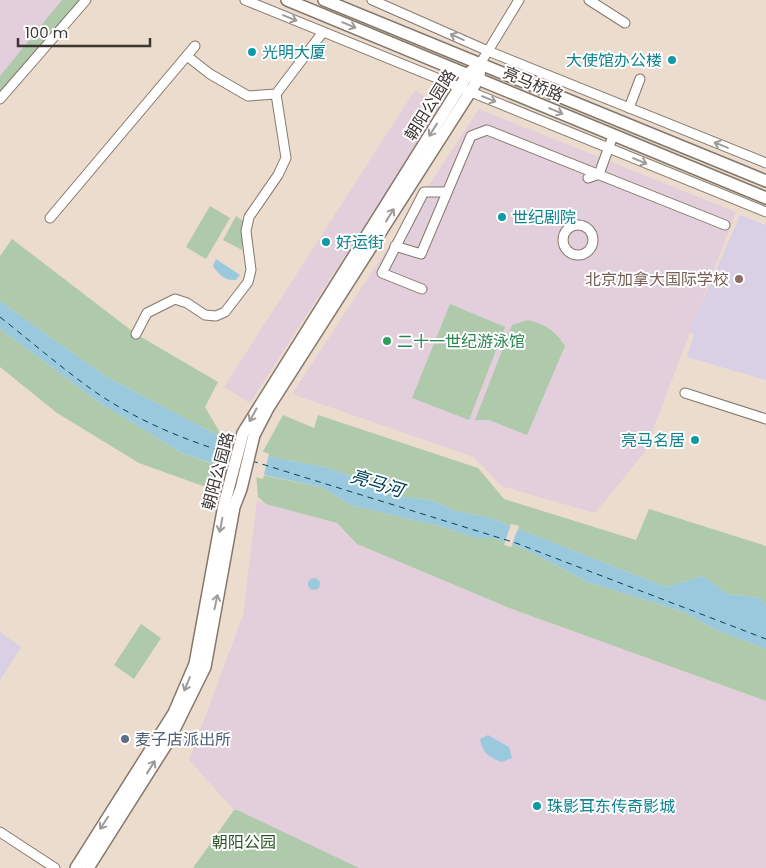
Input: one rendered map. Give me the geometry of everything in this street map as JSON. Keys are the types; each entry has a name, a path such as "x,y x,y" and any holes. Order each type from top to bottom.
{"main road":[{"name":"亮马桥路","path":"287,0 766,198"},
{"name":"亮马桥路","path":"324,0 766,181"},
{"name":"朝阳公园路","path":"88,868 169,740 205,667 238,479 249,434 480,64"},
{"name":"朝阳公园路","path":"249,434 268,408 409,186 465,90"},
{"name":"朝阳公园路","path":"76,868 174,712 195,664 224,505 238,479"}],"street":[{"path":"0,99 86,0"},
{"path":"245,0 766,212"},
{"path":"372,0 488,51 766,163"},
{"path":"480,64 519,0"},
{"path":"589,0 625,24"},
{"path":"136,334 147,313 174,299 187,303 205,315 216,316 225,312 248,282 251,270 246,231 249,217 278,175 286,158 276,94 323,32"},
{"path":"50,218 196,46"},
{"path":"187,56 210,74 248,96 276,94"},
{"path":"629,108 640,79"},
{"path":"396,246 421,254 472,136 487,130 725,225"},
{"path":"588,178 599,174 613,136"},
{"path":"409,186 424,192 447,192"},
{"path":"422,289 382,273 424,192"},
{"path":"684,393 766,419"},
{"path":"0,832 55,868"}],"shaded area":[{"path":"0,0 73,0 0,80"},
{"name":"好运街","path":"415,90 440,108 250,403 224,387"},
{"path":"479,109 736,212 644,453 595,513 501,486 474,457 292,394"},
{"name":"北京加拿大国际学校","path":"740,215 766,225 766,380 687,357 694,335 689,332"},
{"path":"257,501 337,523 357,544 512,609 766,701 766,868 359,868 234,810 189,760 243,615"},
{"path":"0,632 21,647 0,680"}],"green space":[{"path":"62,0 80,0 0,99 0,76"},
{"path":"210,206 230,218 206,259 186,247"},
{"path":"236,216 243,221 242,250 223,240"},
{"path":"12,239 136,334 218,382 205,407 223,438 105,376 0,301 0,256"},
{"path":"450,304 505,327 469,420 412,398"},
{"path":"528,320 550,329 565,346 527,435 489,420 475,420 512,325"},
{"path":"0,329 100,403 182,453 219,466 214,490 139,463 57,413 0,367"},
{"path":"283,415 314,428 318,415 478,468 504,499 636,540 649,509 766,546 766,605 760,598 728,594 703,576 666,587 488,517 455,511 431,500 405,497 329,468 261,455"},
{"path":"256,474 322,487 350,505 439,526 475,538 493,538 527,550 587,582 684,612 714,629 766,649 766,701 512,609 357,544 337,523 266,504 258,497"},
{"path":"141,624 161,638 134,679 114,665"},
{"name":"朝阳公园","path":"234,810 237,810 359,868 193,868"}],"water":[{"path":"216,259 240,275 236,280 225,278 217,272 213,266"},
{"path":"0,301 105,376 223,438 261,455 329,468 405,497 431,500 455,511 488,517 666,587 703,576 728,594 760,598 766,605 766,649 714,629 684,612 587,582 527,550 493,538 475,538 439,526 350,505 322,487 220,466 182,453 100,403 0,329"},
{"path":"312,578 316,578 320,584 316,590 312,590 308,586 308,582"},
{"path":"488,735 509,747 512,758 502,762 487,754 480,739"}],"pier":[{"path":"224,436 269,454 263,479 217,468"},
{"path":"511,524 519,526 511,547 504,545"}],"ferry route":[{"path":"0,317 76,378 120,408 175,434 231,454"},
{"path":"252,461 516,543 766,639"}],"place":[{"name":"光明大厦","path":"252,52"},
{"name":"大使馆办公楼","path":"672,60"},
{"name":"世纪剧院","path":"502,217"},
{"name":"好运街","path":"326,242"},
{"name":"北京加拿大国际学校","path":"739,279"},
{"name":"二十一世纪游泳馆","path":"387,341"},
{"name":"亮马名居","path":"695,440"},
{"name":"麦子店派出所","path":"125,739"},
{"name":"珠影耳东传奇影城","path":"537,806"}],"water label":[{"name":"亮马河","path":"377,483"}]}
